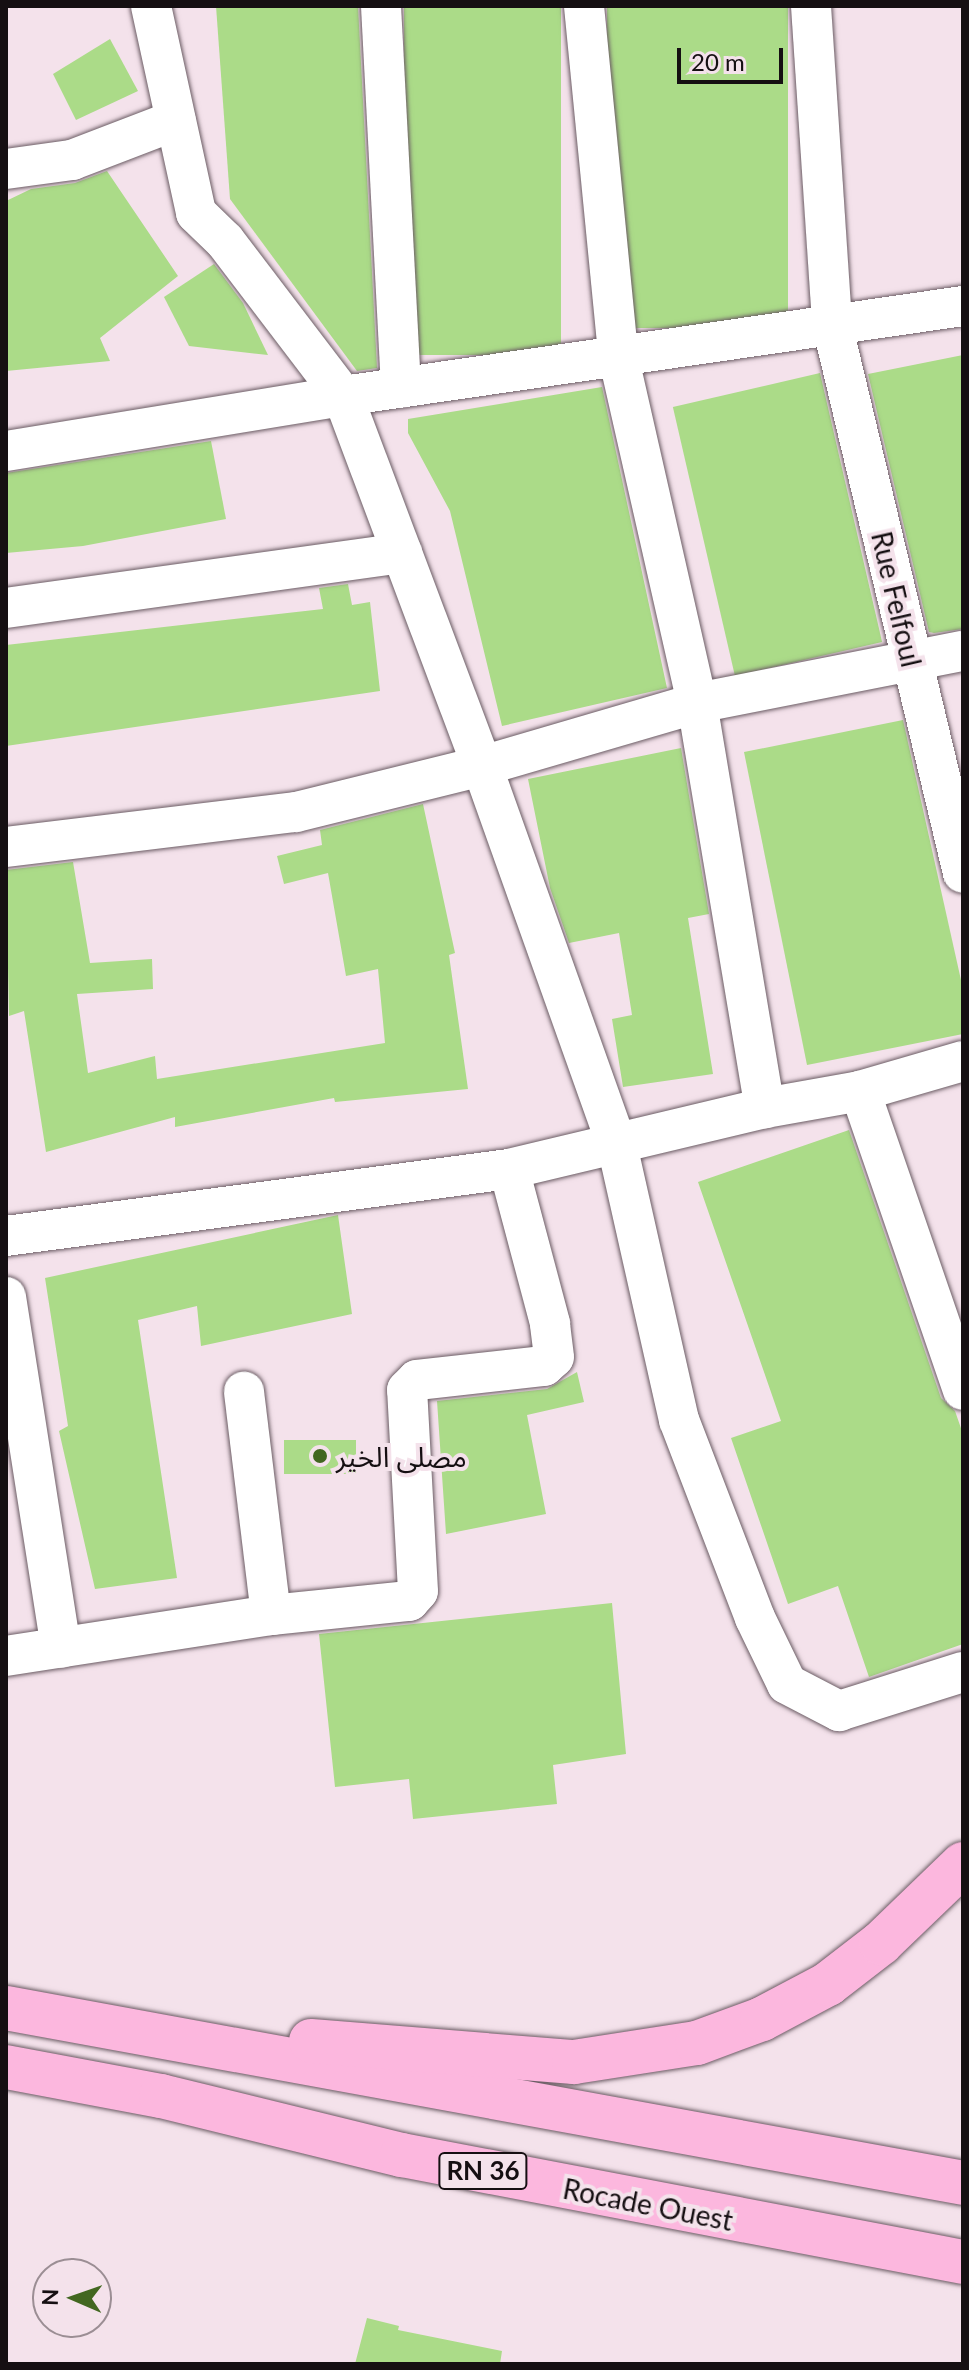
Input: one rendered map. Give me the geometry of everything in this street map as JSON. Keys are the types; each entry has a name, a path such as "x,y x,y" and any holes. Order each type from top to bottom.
{"highway":[{"path":"89,2025 574,2062 632,2056 697,2043 762,2019 828,1984 881,1943 963,1864"},
{"path":"6,2008 963,2183"},
{"name":"Rocade Ouest","path":"15,2071 161,2096 402,2155 963,2262"}],"street":[{"path":"151,6 196,213 225,241 343,396 482,766 617,1145 679,1420 755,1618 787,1684 839,1711 963,1672"},
{"path":"381,6 401,387"},
{"path":"584,6 618,355 697,703 765,1108"},
{"name":"Rue Felfoul","path":"811,6 832,324 963,873"},
{"path":"6,169 72,160 176,120"},
{"path":"6,451 401,387 963,306"},
{"path":"6,608 402,553"},
{"path":"6,847 296,812 482,766 697,703 913,664 963,651"},
{"path":"6,1236 509,1169 765,1108 860,1091 963,1061"},
{"path":"860,1091 963,1390"},
{"path":"6,1656 271,1615 409,1601 418,1591 407,1390 417,1380 544,1366 554,1357 550,1323 509,1169"},
{"path":"6,1297 61,1648"},
{"path":"244,1392 271,1615"}],"building":[{"path":"216,6 358,6 377,368 357,371 230,199"},
{"path":"404,6 561,6 561,355 404,355"},
{"path":"607,6 788,6 788,328 607,328"},
{"path":"110,39 138,91 76,120 53,74"},
{"path":"107,171 178,276 100,338 110,361 6,371 6,201 31,189 75,183"},
{"path":"214,264 243,303 268,355 189,346 164,297"},
{"path":"963,355 963,629 934,633 929,632 868,374"},
{"path":"820,373 882,642 735,676 673,407"},
{"path":"602,387 667,688 502,726 450,511 408,433 408,419"},
{"path":"211,441 226,519 83,546 6,553 6,473"},
{"path":"348,584 352,605 370,602 380,691 6,746 6,645 323,609 319,588"},
{"path":"903,720 963,989 963,1034 807,1065 744,752"},
{"path":"681,748 709,914 688,918 713,1074 623,1087 612,1019 632,1015 619,933 569,943 550,888 528,779"},
{"path":"423,804 455,953 449,955 468,1089 335,1102 334,1098 175,1127 175,1117 46,1152 24,1011 9,1016 6,870 73,862 90,963 152,959 153,989 77,994 88,1073 155,1056 157,1079 385,1043 378,969 346,976 328,873 284,884 277,856 322,845 320,830"},
{"path":"849,1130 941,1398 955,1411 963,1434 963,1644 869,1677 838,1586 788,1604 731,1438 781,1421 698,1182"},
{"path":"338,1215 352,1314 201,1346 197,1306 138,1320 177,1578 95,1589 59,1431 68,1426 45,1278"},
{"path":"577,1372 584,1402 527,1415 546,1514 446,1534 437,1401 547,1389"},
{"path":"284,1440 356,1440 356,1474 284,1474"},
{"path":"612,1603 626,1754 553,1765 557,1804 413,1819 409,1779 335,1787 319,1634"},
{"path":"367,2318 399,2326 398,2330 502,2351 500,2364 355,2364"}],"place":[{"name":"مصلى الخير","path":"320,1456"}]}
